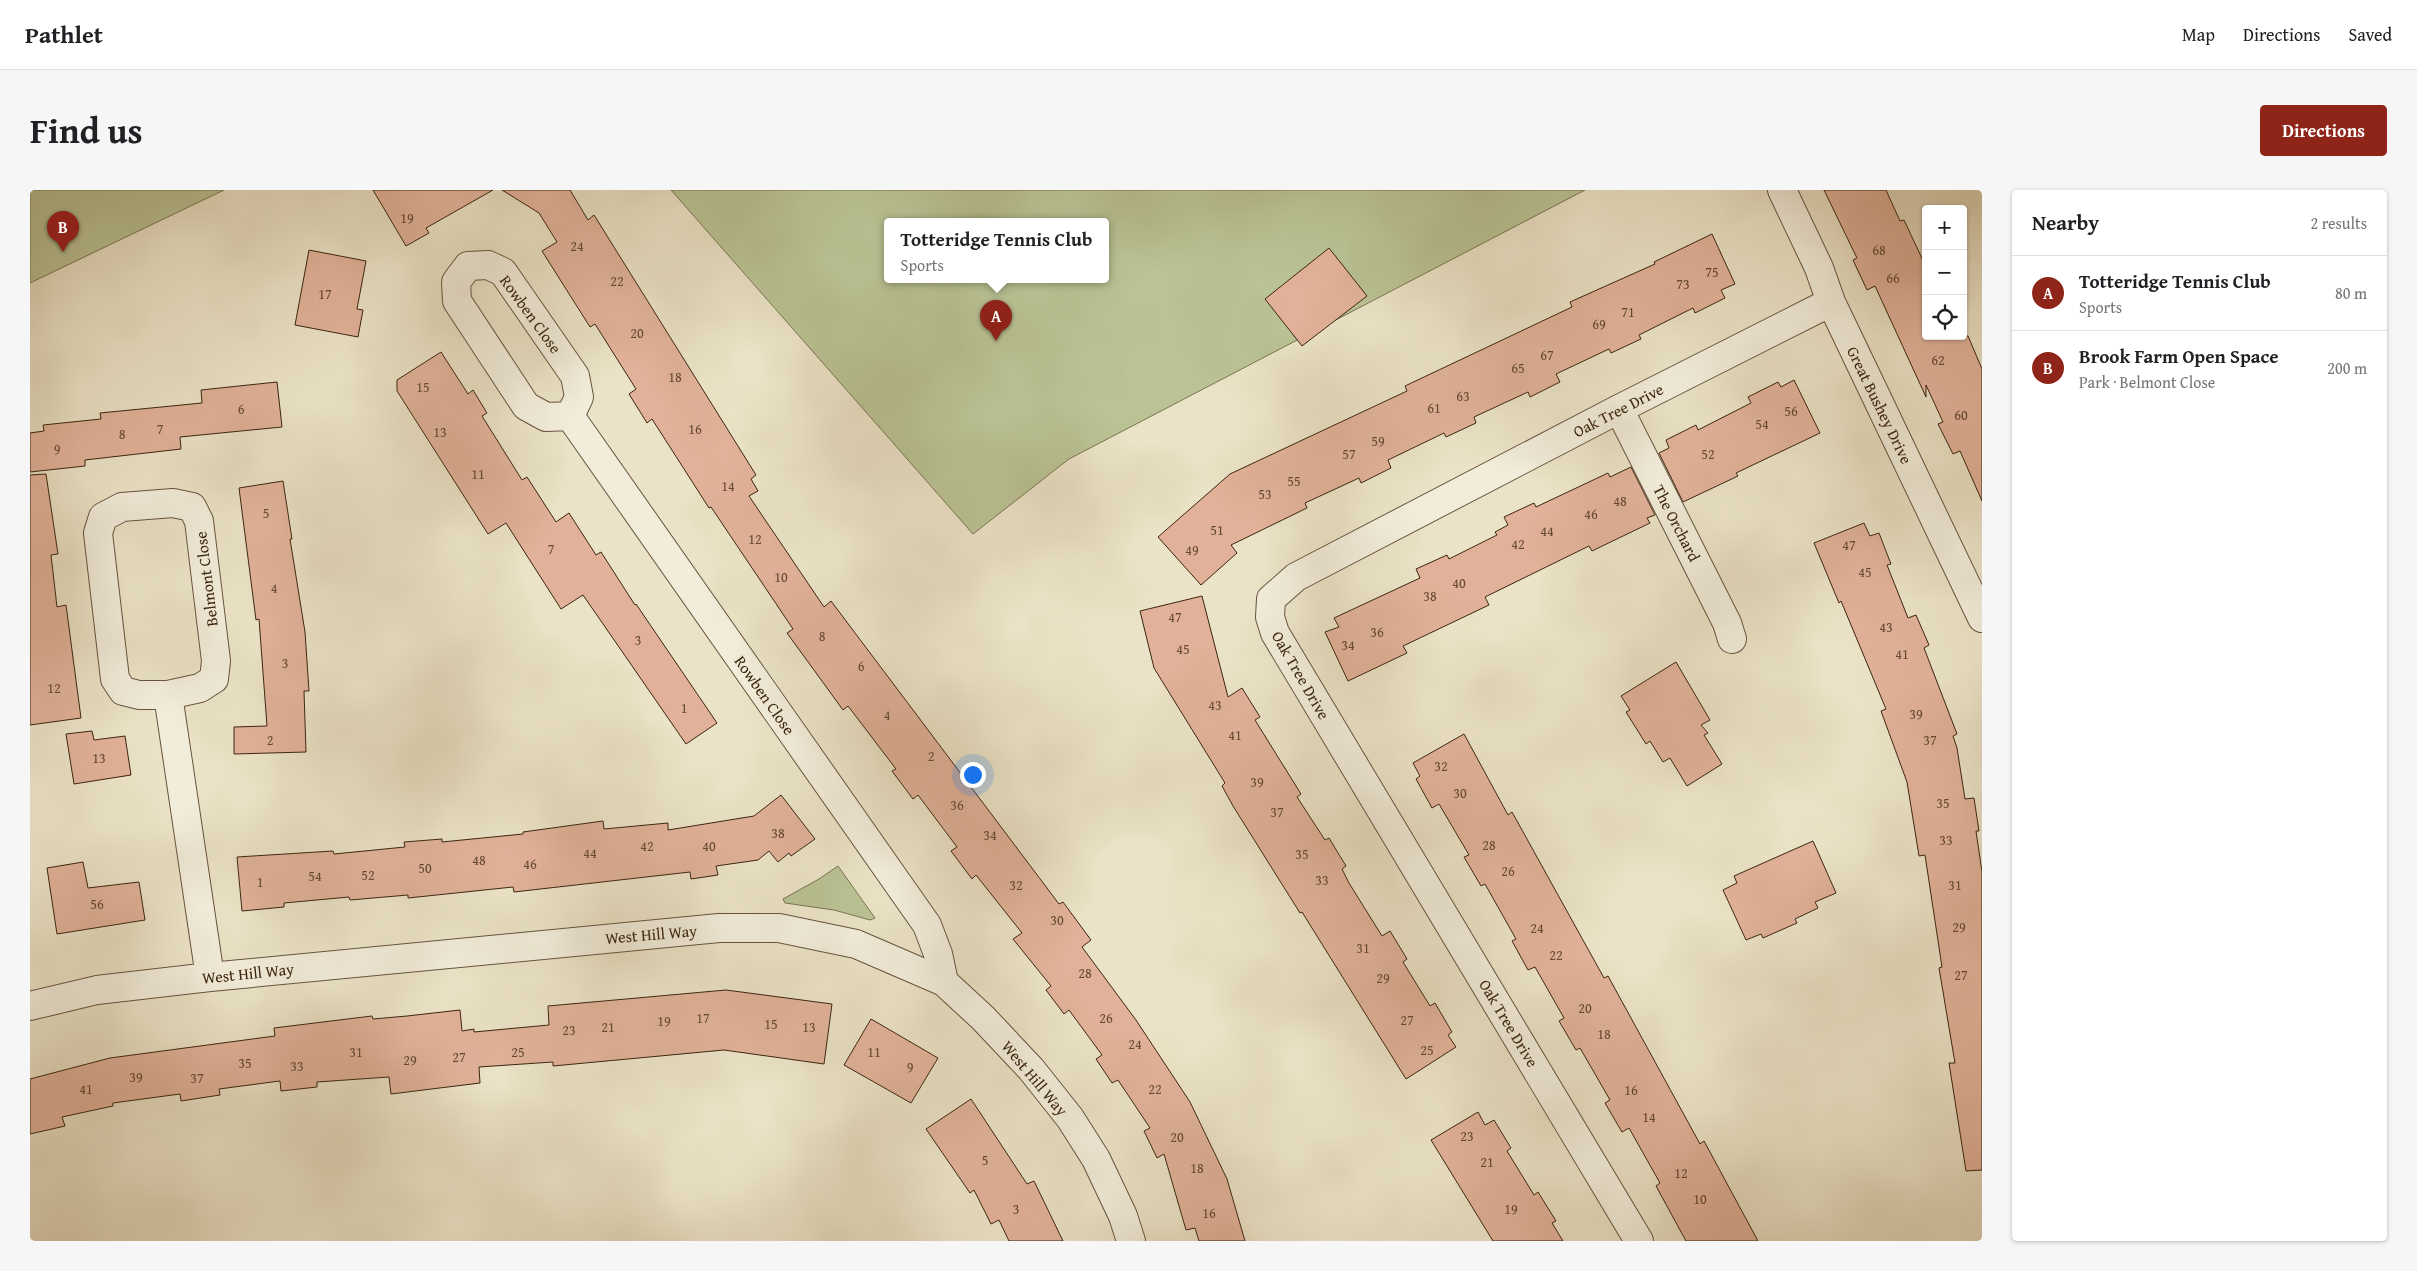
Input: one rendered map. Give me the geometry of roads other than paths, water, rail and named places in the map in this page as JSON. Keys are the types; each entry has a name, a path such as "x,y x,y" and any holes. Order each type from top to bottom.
{"street":[{"name":"Great Bushey Drive","path":"1782,190 1819,268 1831,302 1982,618"},
{"name":"Rowben Close","path":"488,265 503,272 575,376 579,397 570,416 546,417 526,406 457,301 456,282 468,266 488,265"},
{"name":"Oak Tree Drive","path":"1640,1241 1275,634 1270,617 1271,599 1296,578 1618,409 1831,302"},
{"name":"The Orchard","path":"1618,409 1727,623 1732,639"},
{"name":"Rowben Close","path":"570,416 927,925 938,954 944,982"},
{"name":"Belmont Close","path":"173,502 192,506 199,521 216,662 214,679 200,688 168,695 139,695 123,691 116,679 98,533 103,517 122,507 173,502"},
{"path":"168,695 210,977"},
{"name":"West Hill Way","path":"30,1006 97,990 210,977 719,928 779,928 856,944 944,982 983,1018 1031,1068 1070,1118 1096,1159 1123,1216 1131,1241"}],"place":[{"name":"Brook Farm Open Space","path":"63,252"},
{"name":"Totteridge Tennis Club","path":"996,341"}]}
